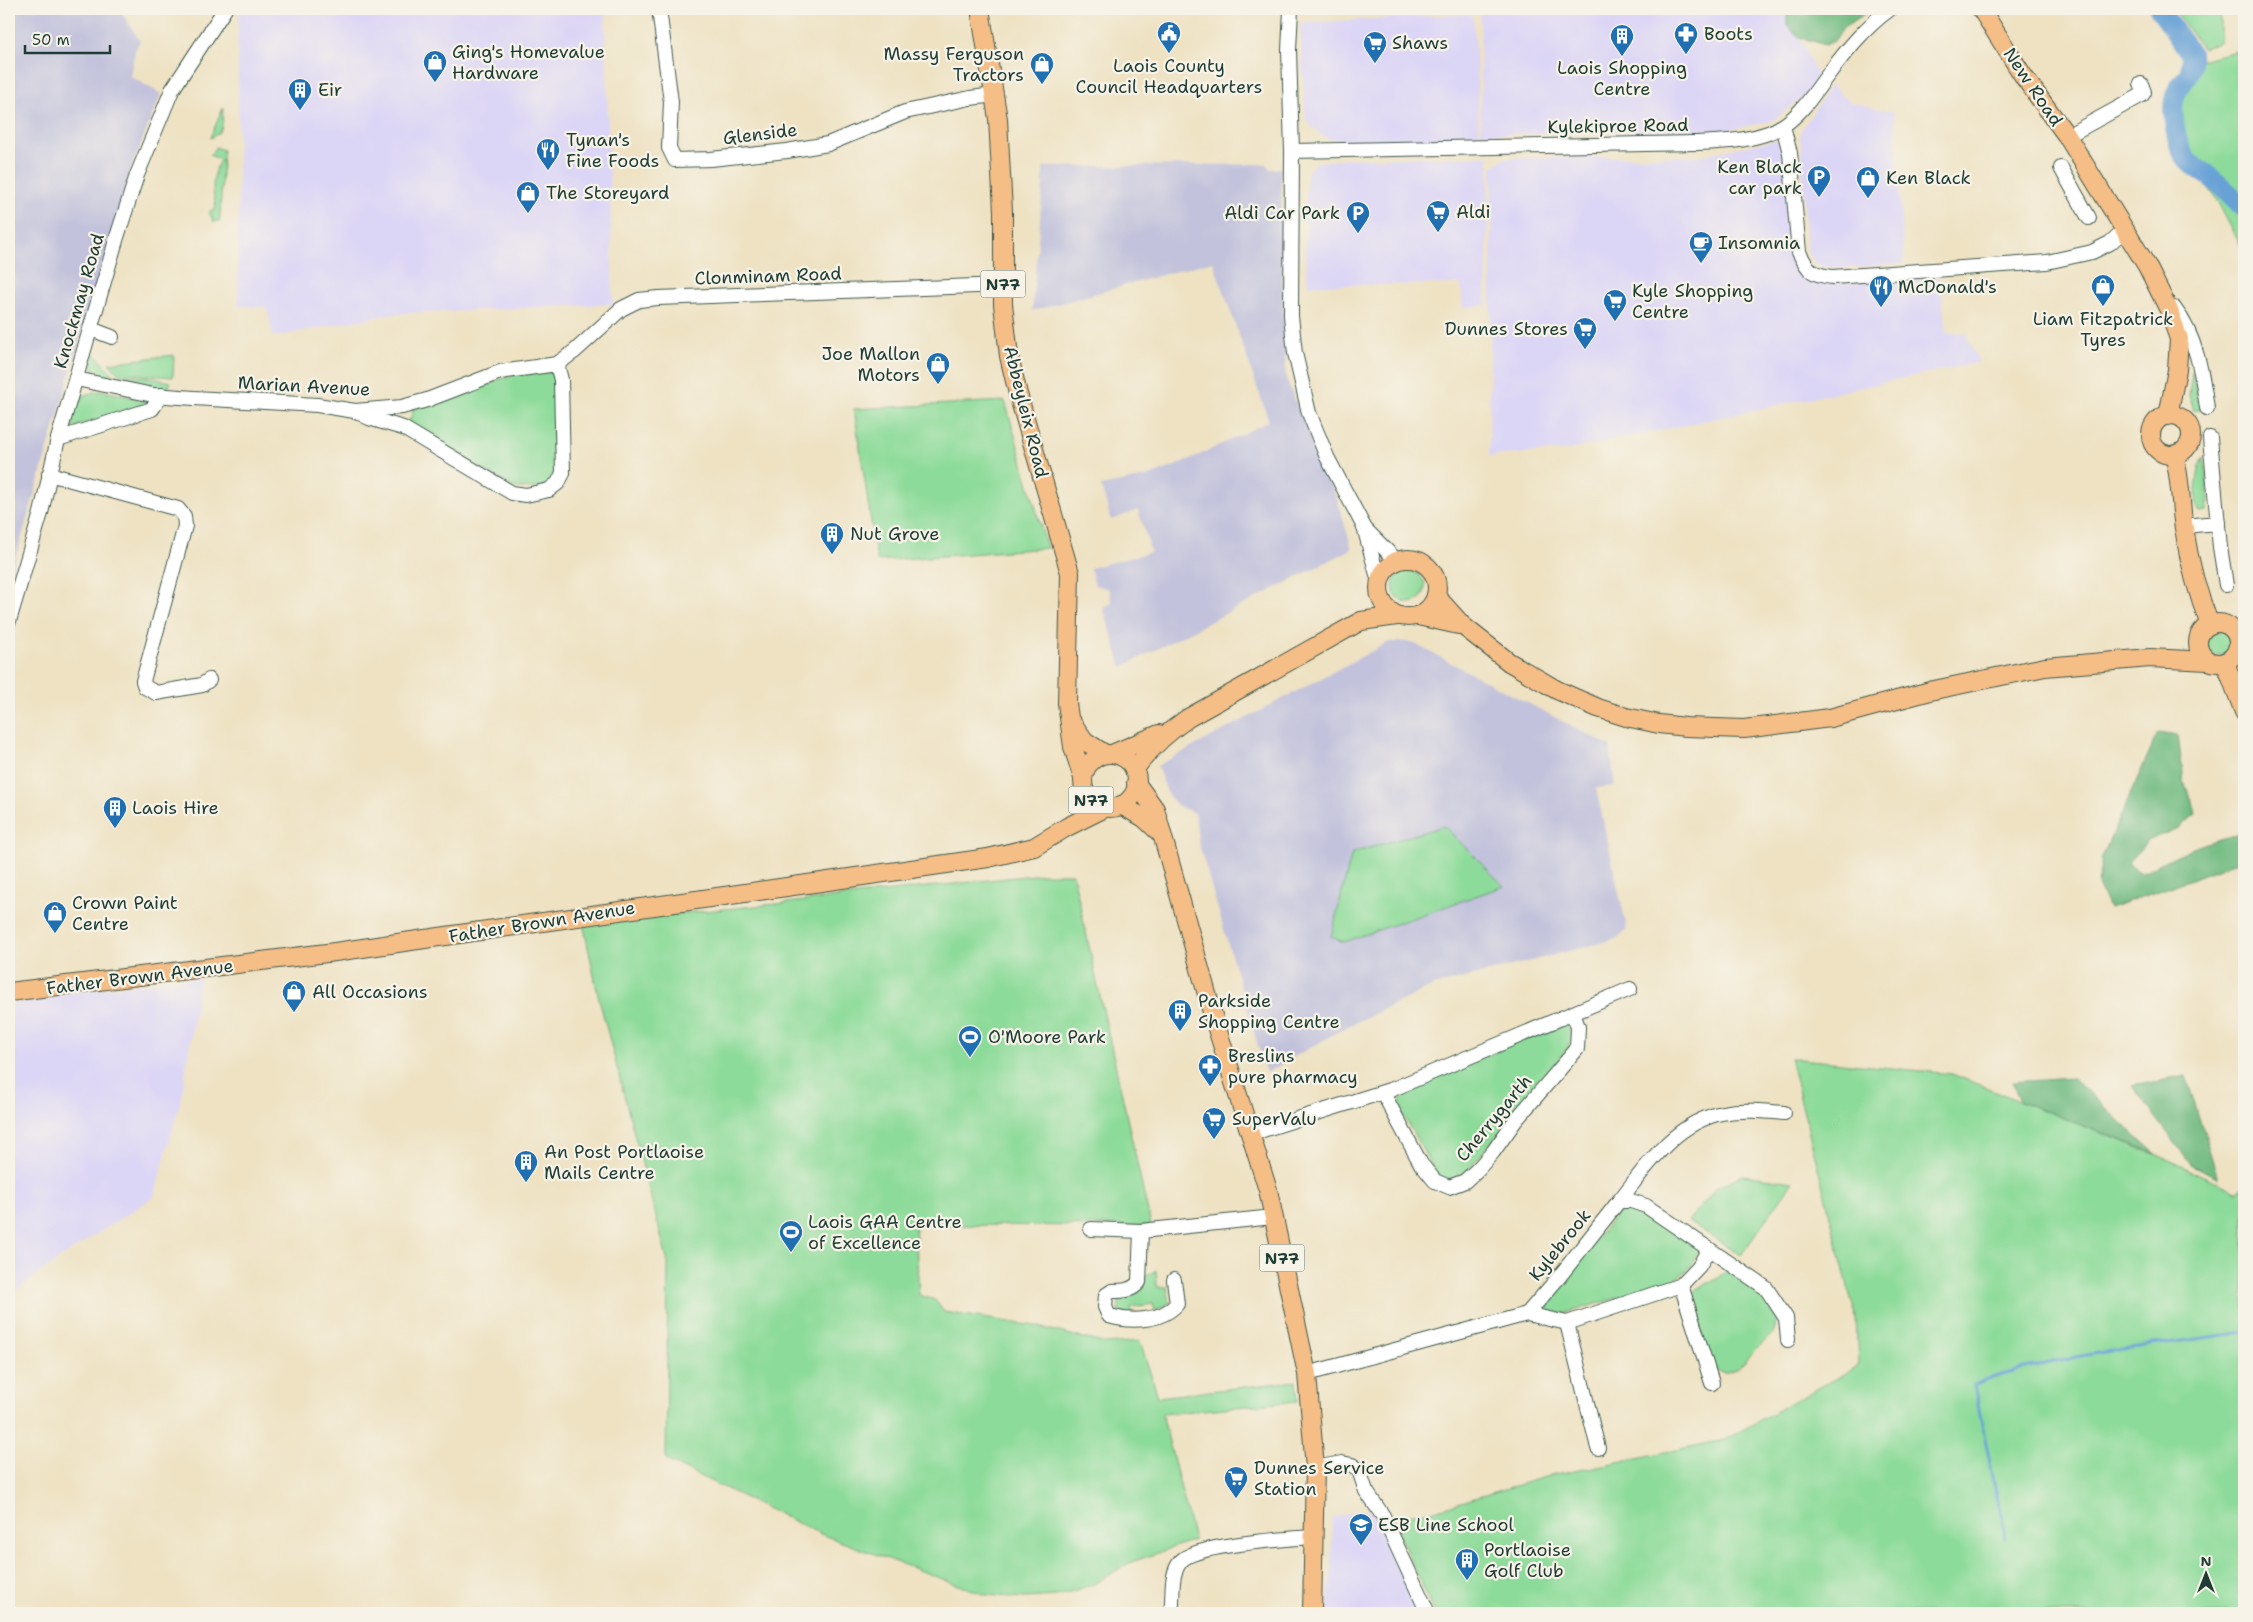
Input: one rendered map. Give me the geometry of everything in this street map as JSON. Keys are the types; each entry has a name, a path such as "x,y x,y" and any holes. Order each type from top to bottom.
{"main road":[{"name":"Abbeyleix Road","path":"980,9 995,94 1003,212 1003,304 1013,373 1070,573 1071,606 1066,679 1067,703 1073,747 1084,785"},
{"name":"New Road","path":"1981,9 2024,77 2067,136 2148,266 2168,308 2179,339 2177,370 2168,416"},
{"path":"2168,416 2184,420 2190,429 2188,446 2174,455 2158,450 2151,436 2154,425 2162,417 2168,416"},
{"path":"2174,455 2180,474 2183,526 2198,595 2210,625"},
{"path":"1109,754 1169,731 1362,622 1397,616 1411,618 1418,616 1429,608 1436,596 1436,582 1430,569 1418,561 1411,560 1397,561 1386,569 1379,589 1362,622"},
{"path":"1379,589 1386,608 1397,616"},
{"path":"1436,596 1463,626 1509,662 1531,677 1578,700 1626,717 1659,724 1709,728 1744,729 1830,718 1934,690 2045,667 2150,658 2228,657"},
{"path":"1418,616 1463,626"},
{"path":"2224,624 2240,636 2238,643 2228,657 2200,653 2198,642 2203,630 2210,625 2224,624"},
{"path":"2150,658 2198,642"},
{"path":"2228,657 2244,712"},
{"name":"Abbeyleix Road","path":"1071,723 1085,741 1109,754"},
{"path":"1135,776 1148,751 1169,731"},
{"name":"N77","path":"1161,835 1144,818 1114,806 1094,803 1084,785 1088,765 1092,760 1109,754 1125,759 1155,809 1161,835 1268,1190 1307,1374 1315,1468 1312,1613"},
{"name":"N77","path":"1114,806 1132,796 1135,776"},
{"path":"1067,827 1084,785"},
{"name":"Father Brown Avenue","path":"9,992 334,952 988,858 1034,847 1067,827 1114,806"}],"street":[{"name":"Knockmay Road","path":"9,621 41,513 58,439 117,237 148,144 182,72 225,9"},
{"name":"Glenside","path":"659,9 671,102 669,148 674,160 711,159 787,151 828,144 904,112 995,94"},
{"path":"1291,9 1289,50 1294,344 1309,413 1327,457 1364,527 1379,589"},
{"name":"Kylekiproe Road","path":"1292,151 1695,144 1741,139 1766,133 1783,126 1800,112 1855,40 1877,18 1890,9"},
{"path":"2067,136 2142,95 2144,92 2141,84"},
{"path":"1783,126 1790,152 1797,242 1806,266 1817,275 1833,277 2047,262 2092,252 2110,243 2124,230"},
{"path":"2061,168 2089,218"},
{"path":"2072,188 2088,171"},
{"name":"Clonminam Road","path":"557,364 575,351 615,313 639,300 1003,285"},
{"path":"2168,308 2175,308 2195,348 2202,371 2207,408"},
{"path":"91,330 112,339"},
{"path":"355,410 369,418 403,428 512,493 526,494 549,490 558,483 563,473 564,462 561,380 557,364"},
{"name":"Marian Avenue","path":"76,379 162,395 317,405 355,410 402,407 431,399 500,372 557,364"},
{"path":"58,439 152,409 162,395"},
{"path":"402,407 403,428"},
{"path":"2210,438 2226,585"},
{"path":"49,474 178,509 184,516 185,526 143,681 145,687 156,693 202,685 209,680"},
{"path":"2183,526 2218,523"},
{"path":"1364,527 1397,561"},
{"path":"1250,1134 1383,1093 1630,989"},
{"name":"Cherrygarth","path":"1383,1093 1421,1164 1435,1181 1449,1186 1465,1181 1493,1152 1515,1121 1577,1049 1578,1027 1573,1013"},
{"name":"Kylebrook","path":"1527,1314 1663,1147 1687,1127 1721,1113 1757,1110 1784,1113"},
{"path":"1619,1201 1632,1200 1646,1206 1766,1288 1786,1318 1788,1340"},
{"path":"1091,1229 1141,1230 1274,1217"},
{"path":"1141,1230 1140,1282 1136,1287 1126,1291 1112,1291 1106,1295 1105,1307 1109,1316 1141,1318 1160,1316 1172,1310 1177,1304 1174,1280"},
{"path":"1307,1374 1527,1314 1567,1324 1680,1285 1699,1266 1710,1249"},
{"path":"1680,1285 1712,1383"},
{"path":"1567,1324 1598,1448"},
{"path":"1315,1468 1342,1463 1352,1465 1359,1470 1366,1491 1383,1516 1428,1613"},
{"path":"1172,1613 1173,1576 1182,1560 1204,1550 1314,1537"}],"shaded area":[{"path":"9,9 125,9 122,13 140,41 135,50 130,76 161,94 131,168 9,580"},
{"path":"243,9 605,9 613,304 390,314 273,337 267,307 238,306 238,17"},
{"name":"Laois Shopping Centre","path":"1480,9 1786,9 1817,75 1808,93 1772,121 1720,131 1481,134"},
{"name":"Shaws","path":"1469,14 1473,16 1476,49 1479,137 1474,141 1333,140 1322,136 1306,120 1300,27 1302,23"},
{"path":"1831,85 1850,102 1894,112 1904,263 1843,268 1822,267 1813,261 1807,250 1800,132"},
{"name":"Kyle Shopping Centre","path":"1776,140 1783,148 1797,258 1836,283 1940,278 1946,333 1965,333 1979,362 1568,450 1489,456 1492,167 1505,158 1698,156"},
{"path":"1489,156 1486,305 1463,308 1461,284 1308,285 1305,251 1307,173 1315,163 1342,159"},
{"path":"1266,164 1270,169 1281,168 1286,379 1337,499 1352,549 1122,667 1103,607 1112,603 1109,589 1095,585 1090,568 1151,552 1138,510 1111,520 1101,486 1150,476 1189,460 1269,421 1213,261 1032,311 1043,167"},
{"path":"1389,642 1411,642 1610,746 1615,786 1596,788 1627,929 1616,939 1433,986 1348,1026 1266,1073 1198,841 1195,813 1178,806 1168,795 1157,766"},
{"path":"200,977 182,1095 154,1197 66,1254 9,1295 9,1016 12,1004 77,992"},
{"name":"ESB Line School","path":"1366,1509 1378,1515 1417,1613 1327,1613 1331,1573 1332,1518"}],"green space":[{"path":"1791,9 1872,9 1842,29 1834,41 1825,45 1799,37 1787,26 1787,16"},
{"path":"2173,9 2220,9 2220,41 2203,49"},
{"path":"2244,49 2244,252 2215,197 2199,174 2187,165 2175,145 2166,110 2184,64"},
{"path":"223,108 220,130 215,136 210,138"},
{"path":"216,147 223,150 220,218 219,221 214,222 209,212 216,209 213,190 214,179 220,160 210,155"},
{"path":"94,353 113,374 105,378 95,373 91,362"},
{"path":"174,355 173,377 118,373 109,363"},
{"path":"2192,371 2198,401 2203,401 2204,408 2194,411 2189,396"},
{"path":"550,372 555,380 559,457 555,477 552,482 542,487 512,487 411,427 409,421 414,409 513,375"},
{"path":"121,376 148,377 171,382 168,389 109,379"},
{"path":"103,391 146,400 149,404 70,428 81,397"},
{"path":"1005,401 1047,548 877,561 854,409"},
{"path":"2204,458 2209,498 2207,511 2200,512 2196,501 2196,485 2199,469"},
{"path":"1409,571 1415,572 1420,576 1424,581 1424,593 1420,598 1415,602 1409,603 1403,602 1398,598 1394,593 1393,587 1394,581 1398,576 1403,572"},
{"path":"2219,629 2228,633 2232,642 2228,651 2219,655 2210,651 2206,642 2210,633"},
{"path":"2158,733 2178,736 2184,781 2196,814 2178,828 2148,841 2128,862 2140,874 2203,844 2244,834 2244,859 2109,908 2098,885 2102,857"},
{"path":"1444,826 1504,886 1344,942 1331,937 1352,853"},
{"name":"Laois GAA Centre of Excellence","path":"1042,874 1073,874 1151,1226 915,1225 919,1295 935,1300 944,1312 1035,1326 1107,1344 1140,1341 1158,1397 1296,1381 1298,1401 1162,1414 1194,1540 1129,1563 1092,1585 1057,1596 1025,1598 986,1595 823,1535 666,1460 668,1263 598,995 583,923 786,903"},
{"path":"1558,1025 1566,1025 1571,1036 1569,1046 1564,1053 1464,1175 1446,1180 1437,1175 1400,1110 1401,1099 1409,1089"},
{"name":"Portlaoise Golf Club","path":"1790,1058 1952,1074 2169,1160 2236,1191 2244,1188 2244,1613 1435,1613 1398,1533 1402,1514 1428,1512 1545,1477 1724,1440 1858,1366 1856,1318"},
{"path":"2186,1076 2218,1178 2191,1164 2132,1086"},
{"path":"2073,1078 2156,1154 2020,1101 2012,1082"},
{"path":"1742,1175 1793,1182 1741,1255 1688,1221 1717,1187"},
{"path":"1631,1207 1660,1220 1700,1247 1692,1264 1684,1273 1669,1283 1569,1312 1552,1313 1546,1306 1546,1300 1620,1210"},
{"path":"1731,1269 1762,1291 1777,1319 1774,1332 1738,1368 1725,1373 1715,1371 1692,1297 1693,1292"},
{"path":"1156,1270 1157,1287 1167,1287 1170,1303 1155,1311 1153,1304 1131,1307 1132,1315 1119,1313 1119,1295 1138,1293 1144,1286 1146,1276"}],"waterway":[{"path":"2159,9 2191,54 2190,69 2175,96 2173,112 2178,142 2186,159 2219,184 2244,208"},
{"path":"2006,1540 1974,1385 2008,1372 2069,1358 2244,1332"}],"place":[{"name":"Laois County Council Headquarters","path":"1169,54"},
{"name":"Boots","path":"1686,55"},
{"name":"Laois Shopping Centre","path":"1622,57"},
{"name":"Shaws","path":"1375,64"},
{"name":"Ging's Homevalue Hardware","path":"435,83"},
{"name":"Massy Ferguson Tractors","path":"1042,85"},
{"name":"Eir","path":"300,111"},
{"name":"Tynan's Fine Foods","path":"548,171"},
{"name":"Ken Black car park","path":"1819,198"},
{"name":"Ken Black","path":"1868,199"},
{"name":"The Storeyard","path":"528,214"},
{"name":"Aldi","path":"1438,233"},
{"name":"Aldi Car Park","path":"1358,234"},
{"name":"Insomnia","path":"1701,264"},
{"name":"Liam Fitzpatrick Tyres","path":"2103,307"},
{"name":"McDonald's","path":"1881,308"},
{"name":"Kyle Shopping Centre","path":"1615,322"},
{"name":"Dunnes Stores","path":"1585,350"},
{"name":"Joe Mallon Motors","path":"938,385"},
{"name":"Nut Grove","path":"832,555"},
{"name":"Laois Hire","path":"115,829"},
{"name":"Crown Paint Centre","path":"55,934"},
{"name":"All Occasions","path":"294,1013"},
{"name":"Parkside Shopping Centre","path":"1180,1032"},
{"name":"O'Moore Park","path":"970,1058"},
{"name":"Breslins pure pharmacy","path":"1210,1087"},
{"name":"SuperValu","path":"1214,1140"},
{"name":"An Post Portlaoise Mails Centre","path":"526,1183"},
{"name":"Laois GAA Centre of Excellence","path":"791,1253"},
{"name":"Dunnes Service Station","path":"1236,1499"},
{"name":"ESB Line School","path":"1361,1546"},
{"name":"Portlaoise Golf Club","path":"1467,1581"}]}
